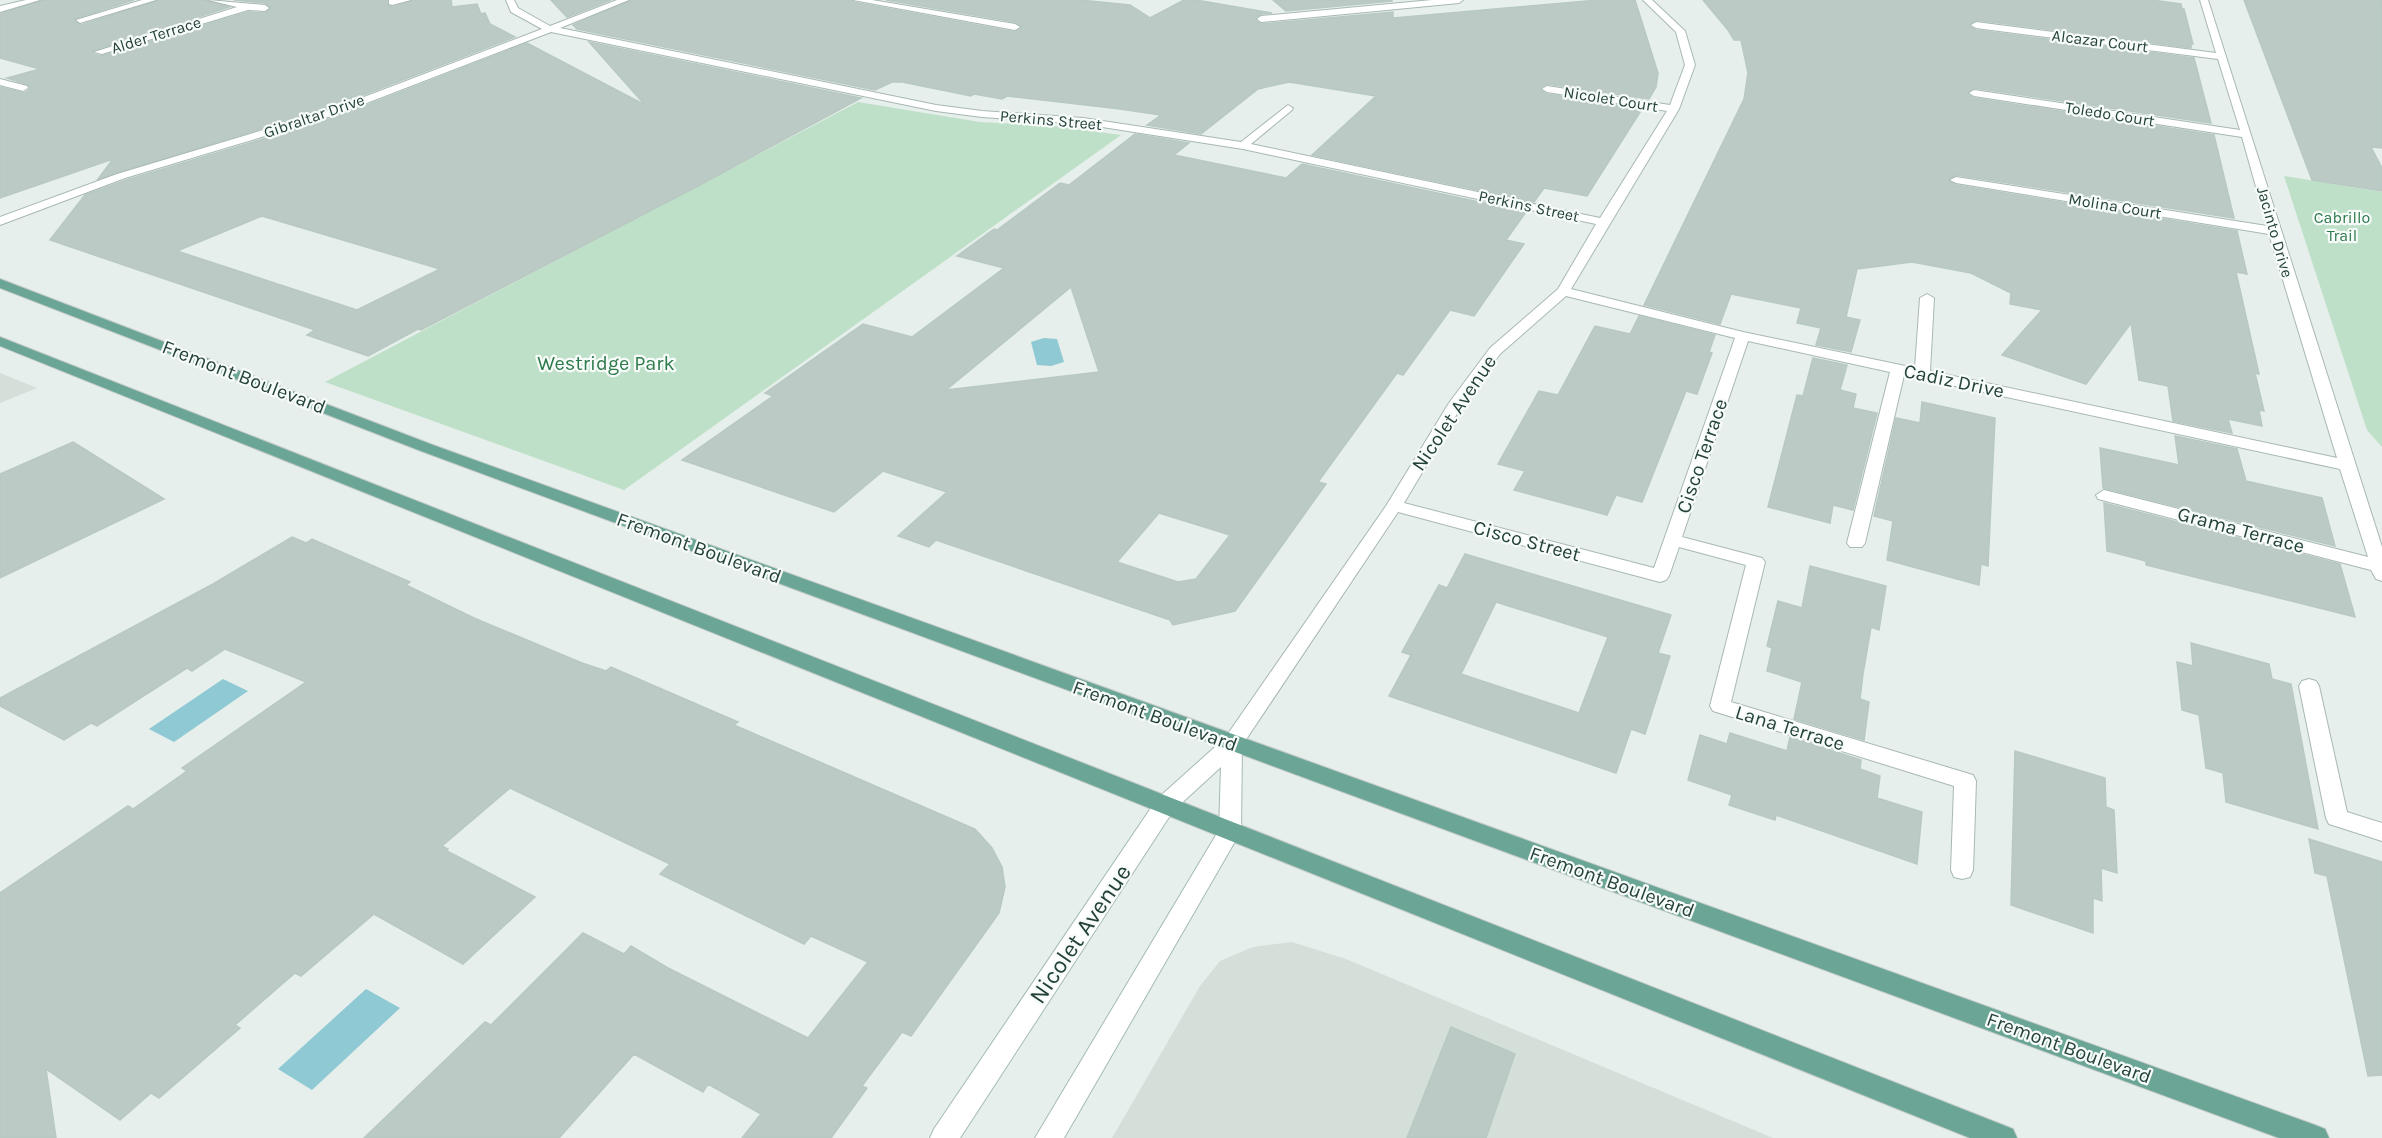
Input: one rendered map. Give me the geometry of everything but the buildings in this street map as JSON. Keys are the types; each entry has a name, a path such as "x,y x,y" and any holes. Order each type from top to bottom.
{"main road":[{"name":"Fremont Boulevard","path":"0,283 427,448 2315,1138"},
{"path":"0,341 2003,1138"}],"street":[{"path":"0,9 36,0"},
{"path":"80,20 152,0"},
{"path":"212,0 265,8"},
{"path":"392,2 406,0"},
{"name":"Perkins Street","path":"510,0 514,10 550,29 936,108 982,114 1083,121 1243,146 1603,222"},
{"name":"Gibraltar Drive","path":"0,221 121,176 334,112 625,0"},
{"path":"857,0 1015,27"},
{"path":"1261,19 1459,0"},
{"name":"Nicolet Avenue","path":"944,1138 1165,805 1232,744 1394,506 1454,406 1495,351 1563,291 1674,109 1690,65 1680,31 1647,0"},
{"name":"Jacinto Drive","path":"2204,0 2273,218 2274,231 2346,465"},
{"name":"Alder Terrace","path":"99,52 248,7"},
{"name":"Alcazar Court","path":"1976,25 2223,57"},
{"path":"0,82 23,88"},
{"name":"Nicolet Court","path":"1547,88 1674,109"},
{"name":"Toledo Court","path":"1974,93 2246,134"},
{"path":"1243,146 1288,108"},
{"name":"Molina Court","path":"1956,180 2274,231"},
{"name":"Cadiz Drive","path":"1563,291 1743,336 2346,465"},
{"path":"1922,375 1927,298"},
{"name":"Cisco Terrace","path":"1660,576 1743,336"},
{"path":"1856,543 1898,369"},
{"name":"Grama Terrace","path":"2346,465 2380,570"},
{"name":"Grama Terrace","path":"2104,495 2380,570"},
{"name":"Cisco Street","path":"1394,506 1660,576"},
{"name":"Lana Terrace","path":"1674,540 1756,562 1720,706 1965,781 1962,870"},
{"path":"2309,686 2337,818 2382,832"},
{"path":"1049,1138 1230,831 1232,744"}],"shaded area":[{"path":"0,373 37,388 0,403"},
{"path":"1292,942 1346,959 1773,1138 1112,1138 1200,986 1220,961 1253,947"}],"green space":[{"name":"Westridge Park","path":"858,102 980,122 1054,126 1121,135 624,490 325,382"},
{"name":"Cabrillo Trail","path":"2284,176 2382,192 2382,447 2367,430"}],"water":[{"path":"1044,338 1057,339 1064,362 1051,366 1037,365 1031,342"},
{"path":"223,679 248,691 174,742 149,729"},
{"path":"366,989 400,1008 312,1090 278,1069"}]}
